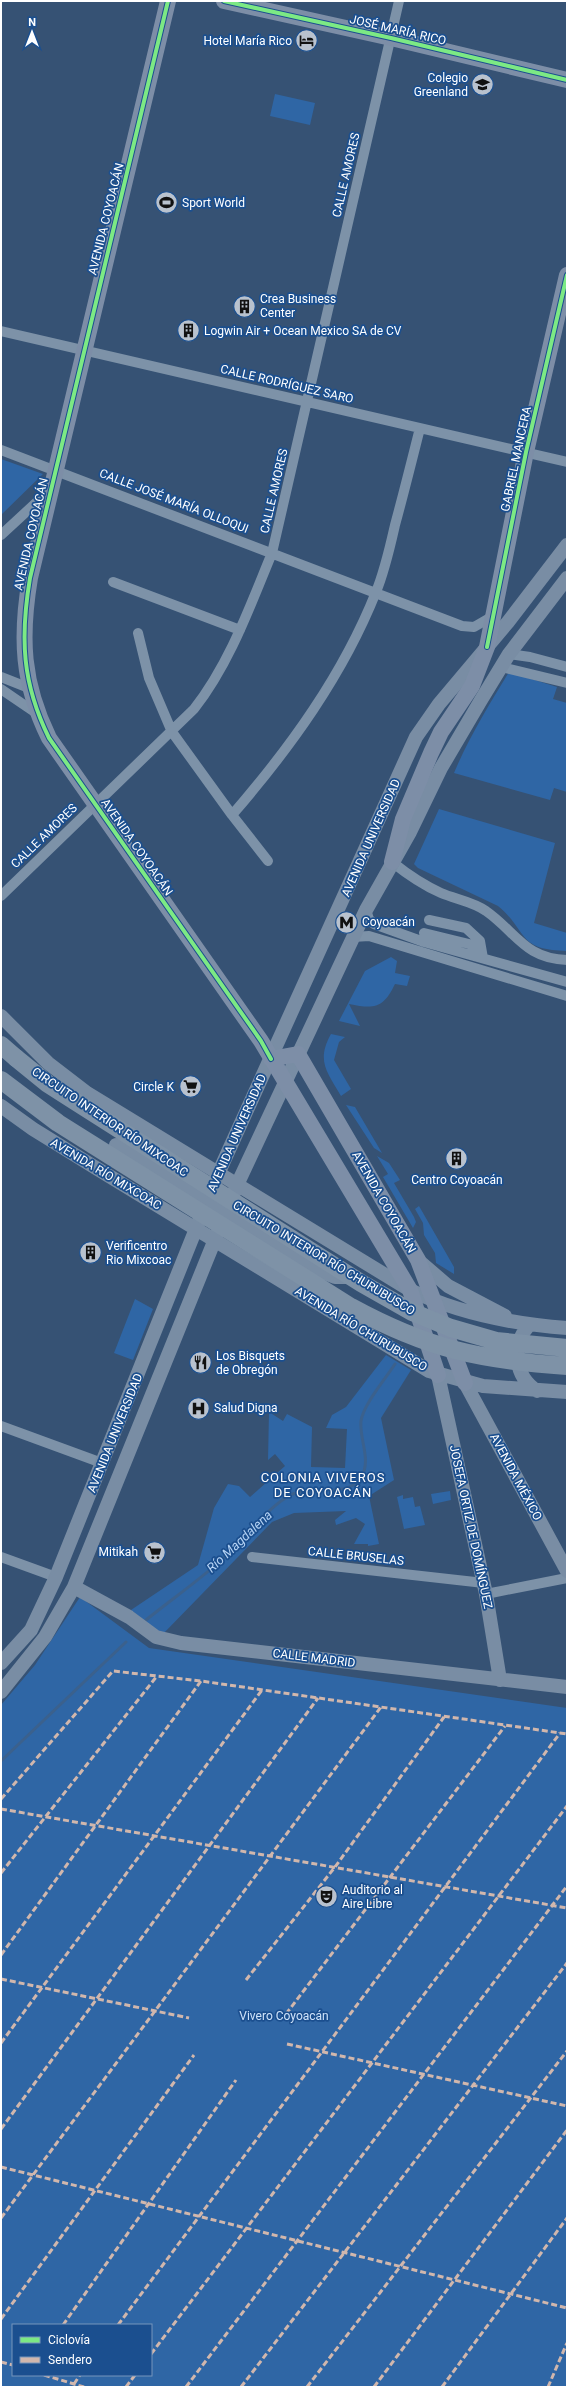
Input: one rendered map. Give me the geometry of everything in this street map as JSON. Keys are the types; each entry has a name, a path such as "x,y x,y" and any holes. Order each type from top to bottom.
{"highway":[{"name":"CIRCUITO INTERIOR RÍO MIXCOAC","path":"1,1045 212,1211"},
{"path":"1,1080 58,1123 212,1211"},
{"name":"CIRCUITO INTERIOR RÍO CHURUBUSCO","path":"212,1211 361,1283 431,1321 496,1341 567,1348"},
{"name":"CIRCUITO INTERIOR RÍO CHURUBUSCO","path":"212,1211 351,1307 403,1333 446,1349 477,1357 514,1362 567,1366"}],"main road":[{"name":"AVENIDA COYOACÁN","path":"168,1 84,350 26,606 24,630 28,688 36,713 49,738 262,1041 284,1081 410,1290 438,1375"},
{"name":"JOSÉ MARÍA RICO","path":"224,1 391,38 567,80"},
{"name":"GABRIEL MANCERA","path":"392,862 403,819 431,753 441,732 472,686 500,619 526,452 567,275"},
{"path":"509,654 500,619 567,545"},
{"name":"AVENIDA UNIVERSIDAD","path":"1,1663 31,1630 56,1577 102,1462 212,1211 237,1185 284,1081 366,910 410,832 441,768 501,667 509,654 567,578"},
{"name":"AVENIDA UNIVERSIDAD","path":"1,1692 44,1637 74,1587 214,1239 212,1211 218,1174 416,738 438,704 487,647"},
{"path":"1,1016 48,1062 118,1113 410,1290 434,1302 525,1325 567,1328"},
{"name":"AVENIDA COYOACÁN","path":"298,1054 418,1260 465,1383"},
{"path":"271,1059 298,1054"},
{"name":"AVENIDA RÍO MIXCOAC","path":"1,1106 33,1129 83,1160 212,1211 214,1239"},
{"path":"83,1160 104,1156 116,1145 121,1128 118,1113"},
{"path":"116,1145 212,1211 326,1274 340,1277 353,1277 362,1274 369,1266"},
{"name":"AVENIDA RÍO CHURUBUSCO","path":"214,1239 417,1365 438,1375 465,1383 537,1391 567,1392"},
{"path":"418,1260 448,1286 525,1325"},
{"path":"525,1325 520,1337 517,1363 522,1378 537,1391"},
{"name":"JOSEFA ORTIZ DE DOMÍNGUEZ","path":"438,1375 485,1589 500,1680"},
{"name":"AVENIDA MÉXICO","path":"465,1383 567,1571"},
{"name":"CALLE MADRID","path":"74,1587 129,1617 160,1638 181,1643 567,1687"}],"street":[{"name":"CALLE AMORES","path":"1,896 95,804 172,732 204,697 240,630 272,552 308,402 399,1"},
{"name":"CALLE RODRÍGUEZ SARO","path":"1,331 567,462"},
{"path":"232,815 266,776 311,714 348,651 376,592 386,564 420,428"},
{"name":"CALLE JOSÉ MARÍA OLLOQUI","path":"1,450 272,552 462,626 474,627 500,619"},
{"path":"1,535 52,487"},
{"path":"113,582 240,630"},
{"path":"138,633 149,678 172,732 232,815 268,861"},
{"path":"509,654 530,657 567,667"},
{"path":"501,667 567,683"},
{"path":"1,677 28,688"},
{"path":"1,689 36,713"},
{"path":"392,862 411,877 440,892 485,910 520,944 535,953 551,959 567,960"},
{"path":"366,910 371,922 374,924 567,996"},
{"path":"429,920 466,928 480,941 482,956"},
{"path":"353,937 366,935 423,942 482,956 567,982"},
{"path":"1,1426 102,1462"},
{"path":"1,1556 56,1577"},
{"name":"CALLE BRUSELAS","path":"252,1557 458,1581 485,1589"},
{"path":"485,1589 567,1578"}],"green space":[{"path":"275,94 315,103 310,125 270,116"},
{"path":"1,459 43,474 1,515"},
{"path":"509,672 557,687 553,699 567,703 567,792 554,788 550,800 454,773 473,734"},
{"path":"439,809 555,843 534,923 567,933 567,951 551,950 531,943 525,938 508,915 498,906 418,868 414,864"},
{"path":"391,957 397,961 395,973 410,976 407,986 395,984 391,992 382,1003 377,1005 365,1006 349,1004 360,1026 339,1021 365,971"},
{"path":"331,1034 345,1037 339,1042 334,1060 351,1089 341,1096 331,1080 325,1066 324,1052"},
{"path":"346,1105 355,1107 382,1153 374,1148"},
{"path":"377,1156 389,1163 400,1180 394,1183 414,1217 416,1222 413,1228 383,1177 388,1174"},
{"path":"419,1206 454,1267 454,1274 436,1263 435,1253 424,1235 423,1223 415,1209"},
{"path":"135,1299 153,1309 133,1360 114,1353"},
{"path":"386,1355 411,1370 381,1418 394,1480 369,1496 379,1544 368,1546 368,1544 354,1544 365,1524 356,1518 336,1525 335,1520 346,1511 294,1513 272,1522 162,1635 131,1610 198,1565 214,1508 228,1484 239,1486 250,1497 285,1466 275,1454 268,1460 269,1412 283,1421 287,1414 312,1427 311,1467 345,1468 347,1429 326,1428 332,1415 346,1407"},
{"path":"450,1491 451,1500 433,1504 431,1494"},
{"path":"403,1495 403,1499 413,1497 415,1507 420,1506 425,1525 404,1529 397,1497"},
{"name":"Vivero Coyoacán","path":"80,1597 149,1648 567,1708 567,2387 1,2387 1,1705 35,1665"}],"waterway":[{"name":"Río Magdalena","path":"146,1620 197,1581 234,1549 270,1510 287,1497 295,1493 346,1488 355,1484 361,1478 365,1464 361,1421 370,1400 395,1364"},
{"name":"Río Magdalena","path":"1,1761 126,1642"}],"marked path":[{"path":"1,1799 113,1671 201,1681 567,1734"},
{"path":"1,1873 157,1676"},
{"path":"1,1955 201,1681"},
{"path":"1,2043 262,1690"},
{"path":"1,2129 318,1698"},
{"path":"1,2218 381,1707"},
{"path":"246,1980 335,1867 444,1717"},
{"path":"286,2014 505,1726"},
{"path":"119,2324 560,1733"},
{"path":"152,2353 567,1806"},
{"path":"1,1809 567,1908"},
{"path":"186,2387 567,1886"},
{"path":"241,2387 567,1963"},
{"path":"1,1979 189,2018"},
{"path":"287,2044 567,2106"},
{"path":"307,2387 567,2051"},
{"path":"1,2319 194,2055"},
{"path":"64,2324 236,2080"},
{"path":"374,2387 567,2130"},
{"path":"1,2167 567,2308"},
{"path":"442,2387 567,2218"},
{"path":"548,2387 567,2343"},
{"path":"1,2362 12,2365"},
{"path":"47,2376 84,2387"},
{"path":"74,2384 79,2376"},
{"path":"126,2387 134,2376"}],"cycle path":[{"path":"168,1 30,578 24,640 28,679 40,718 49,738 261,1041 271,1059"},
{"path":"224,1 391,38 567,80"},
{"path":"487,647 526,452 567,275"}],"place":[{"name":"Hotel María Rico","path":"307,41"},
{"name":"Colegio Greenland","path":"483,85"},
{"name":"Sport World","path":"166,203"},
{"name":"Crea Business Center","path":"245,306"},
{"name":"Logwin Air + Ocean Mexico SA de CV","path":"188,331"},
{"name":"Coyoacán","path":"346,922"},
{"name":"Circle K","path":"190,1087"},
{"name":"Centro Coyoacán","path":"457,1159"},
{"name":"Verificentro Rio Mixcoac","path":"91,1253"},
{"name":"Los Bisquets de Obregón","path":"201,1363"},
{"name":"Salud Digna","path":"198,1408"},
{"name":"Mitikah","path":"154,1552"},
{"name":"Auditorio al Aire Libre","path":"327,1897"}],"district":[{"name":"COLONIA VIVEROS DE COYOACÁN","path":"323,1484"}]}
